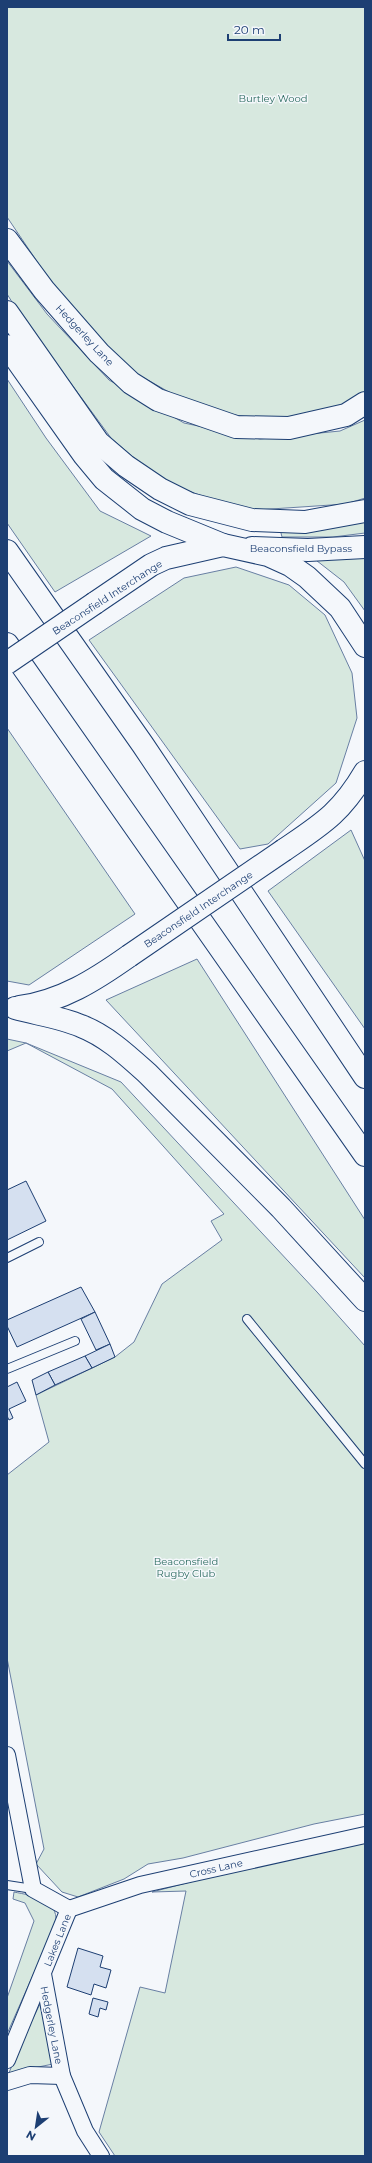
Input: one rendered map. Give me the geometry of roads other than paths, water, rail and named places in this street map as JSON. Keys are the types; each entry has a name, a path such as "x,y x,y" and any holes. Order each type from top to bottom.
{"main road":[{"name":"Hedgerley Lane","path":"7,240 44,290 99,353 131,383 158,400 236,427 289,428 346,415 365,403"},
{"path":"7,312 98,442 126,466 160,489 190,504 252,520 305,522 365,511"},
{"path":"7,346 84,455 104,479 142,509 167,522 230,546"},
{"name":"Beaconsfield Bypass","path":"230,546 308,550 365,547"},
{"name":"Beaconsfield Interchange","path":"7,663 151,565 166,558 230,546 268,555 290,564 307,577 340,608 365,646"},
{"path":"7,551 143,745 365,1077"},
{"path":"7,644 365,1155"},
{"name":"Beaconsfield Interchange","path":"11,1007 39,1004 64,995 96,979 330,818 350,796 365,772"},
{"path":"11,1007 80,1025 102,1037 126,1055 148,1074 280,1208 365,1300"}],"street":[{"path":"7,1755 33,1888 69,1908"},
{"name":"Cross Lane","path":"69,1908 140,1885 365,1835"},
{"name":"Lakes Lane","path":"7,2060 69,1908"},
{"name":"Hedgerley Lane","path":"43,1974 62,2076 85,2131 101,2156"},
{"name":"Hedgerley Lane","path":"7,2082 30,2075 62,2076"}],"lane":[{"path":"7,1258 39,1242"},
{"path":"247,1319 365,1464"},
{"path":"7,1369 75,1341"},
{"path":"7,1885 33,1888"}],"park label":[{"name":"Burtley Wood","path":"273,98"},
{"name":"Beaconsfield Rugby Club","path":"186,1566"}]}
